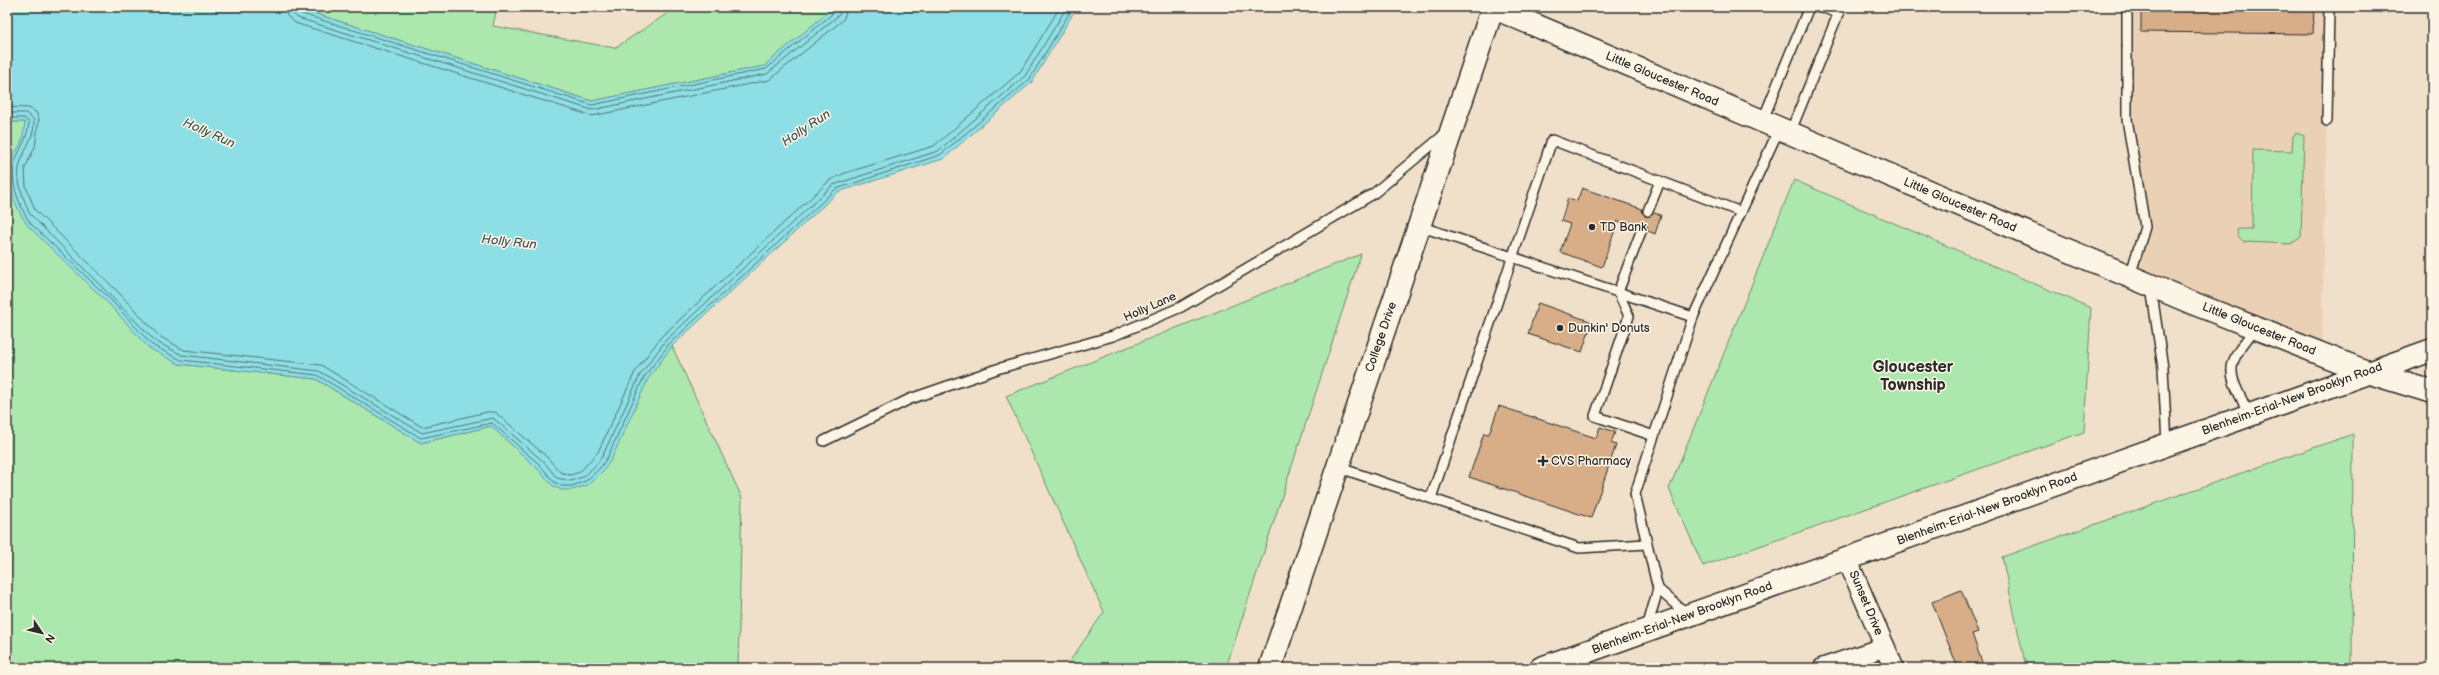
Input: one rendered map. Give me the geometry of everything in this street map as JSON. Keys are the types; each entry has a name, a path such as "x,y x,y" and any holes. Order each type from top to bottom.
{"main road":[{"name":"Little Gloucester Road","path":"1493,7 2151,285 2367,372 2432,392"},
{"name":"College Drive","path":"1272,664 1493,7"},
{"name":"Blenheim-Erial-New Brooklyn Road","path":"1541,668 2249,414 2432,350"}],"street":[{"name":"Sunset Drive","path":"1847,559 1894,668"},
{"name":"Sunset Drive","path":"1823,668 1885,647"}],"lane":[{"path":"1777,128 1809,7"},
{"path":"1647,630 1658,590 1635,494 1693,317 1741,212 1777,128 1840,10 1822,7"},
{"path":"2127,7 2127,118 2145,227 2130,276"},
{"path":"2327,121 2329,7"},
{"name":"Holly Lane","path":"824,441 910,399 997,369 1113,336 1181,307 1373,194 1452,128"},
{"path":"1431,498 1552,140 1741,212"},
{"path":"1648,211 1660,181"},
{"path":"1419,225 1693,317"},
{"path":"1642,229 1618,292 1629,316 1595,416 1654,436"},
{"path":"2151,285 2163,368 2167,444"},
{"path":"2249,414 2231,376 2235,353 2256,328"},
{"path":"1338,467 1579,548 1647,544"},
{"path":"1658,590 1689,615"}],"shaded area":[{"path":"2127,7 2329,7 2322,354 2130,276 2145,227 2127,119"}],"green space":[{"path":"294,7 497,7 493,26 615,48 677,7 835,7 764,66 592,101"},
{"path":"7,122 25,122 179,364 316,379 421,443 491,426 561,489 672,346 742,498 738,668 7,668"},
{"path":"2296,133 2304,136 2301,237 2291,244 2244,242 2238,236 2237,229 2252,229 2253,150 2292,151 2293,136"},
{"path":"1794,180 2091,308 2084,432 1703,566 1669,489"},
{"path":"1361,254 1226,668 1069,668 1067,665 1104,612 1006,396"},
{"path":"2353,434 2352,668 2026,668 2002,557"}],"water":[{"name":"Holly Run","path":"7,7 294,7 592,101 764,66 834,7 1077,7 1032,82 943,159 838,192 672,346 648,379 611,460 603,471 588,485 572,490 561,490 552,485 537,468 491,426 421,443 316,379 179,364 149,348 109,304 28,226 19,212 13,196 9,178 12,159 21,143 25,122 7,122"}],"building":[{"path":"2141,7 2314,7 2313,34 2141,32"},
{"name":"TD Bank","path":"1582,188 1642,209 1646,217 1654,213 1661,215 1655,234 1648,231 1647,226 1644,223 1639,224 1636,227 1618,221 1602,267 1560,252 1570,224 1561,221 1568,198 1577,201"},
{"name":"Dunkin' Donuts","path":"1538,303 1592,322 1582,352 1528,334"},
{"name":"CVS Pharmacy","path":"1499,406 1596,438 1600,427 1615,432 1611,443 1616,445 1591,518 1469,477 1484,433 1489,434"},
{"path":"1961,590 1978,632 1972,634 1984,668 1958,668 1932,602"}],"place":[{"name":"TD Bank","path":"1592,227"},
{"name":"Dunkin' Donuts","path":"1560,328"},
{"name":"CVS Pharmacy","path":"1543,461"}],"district":[{"name":"Gloucester Township","path":"1913,376"}]}
